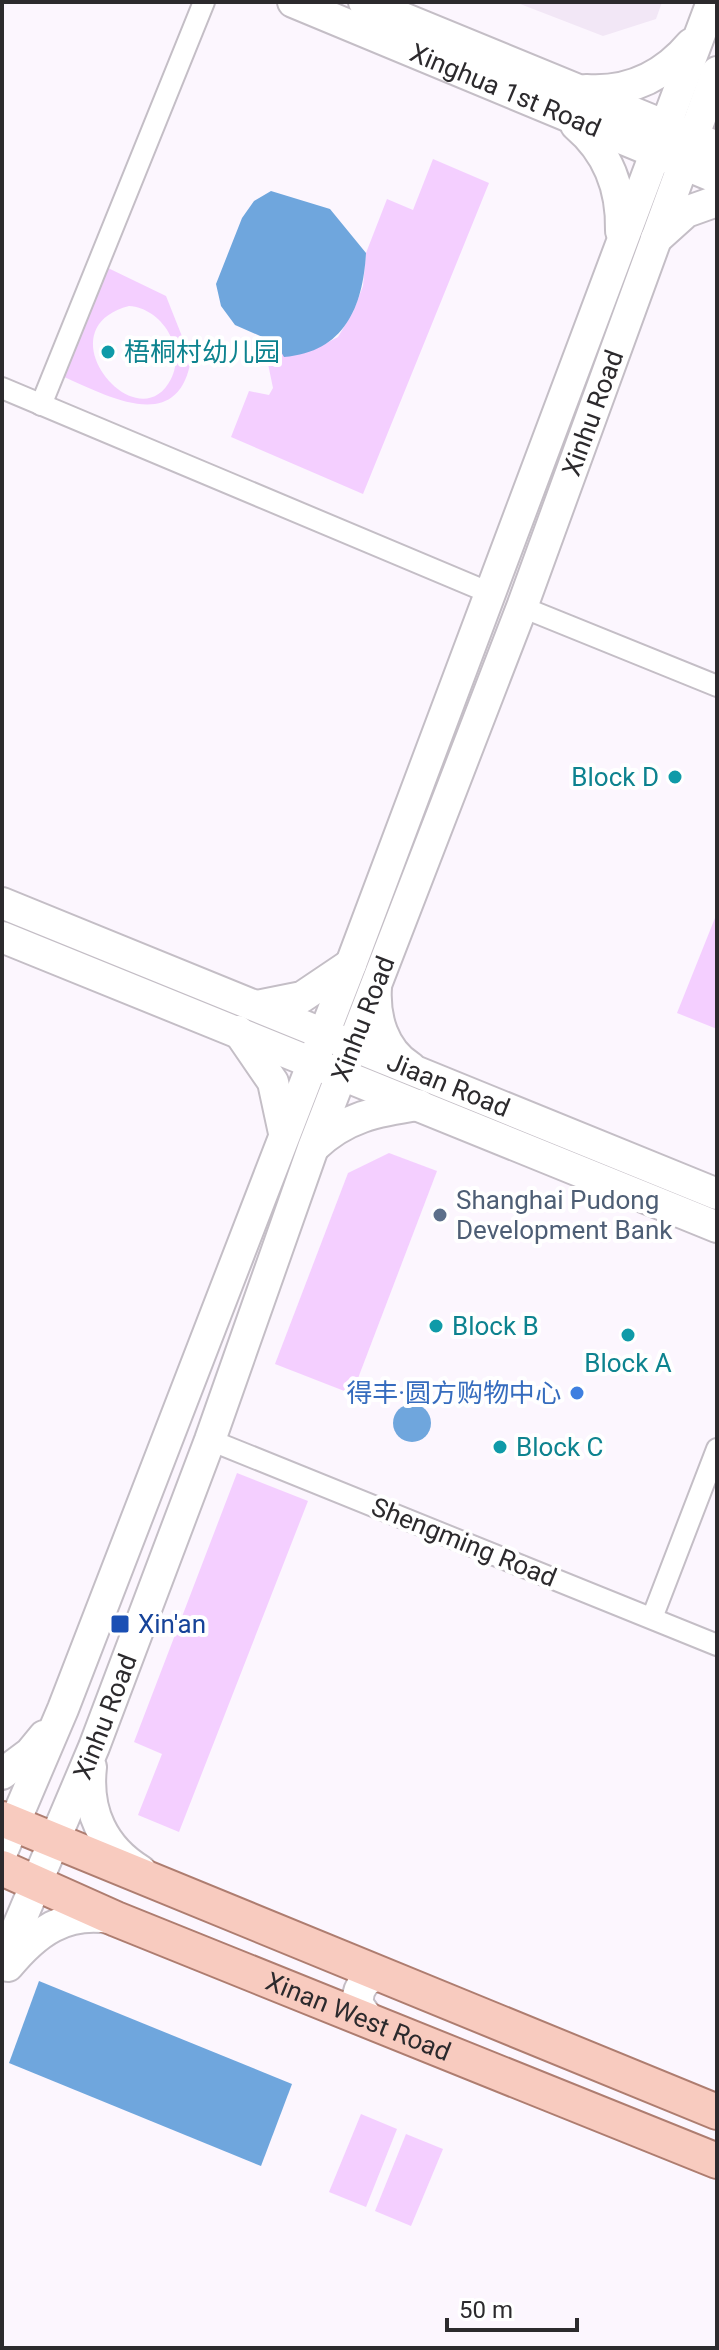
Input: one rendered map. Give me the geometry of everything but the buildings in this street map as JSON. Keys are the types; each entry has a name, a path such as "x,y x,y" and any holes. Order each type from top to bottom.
{"main road":[{"name":"Xinghua 1st Road","path":"293,2 486,68 682,146 717,178"},
{"name":"Xinghua 1st Road","path":"364,2 486,68"},
{"path":"619,245 621,214 610,169 563,100 643,81 681,56 708,13"},
{"name":"Xinhu Road","path":"364,971 429,843 522,607 653,243 682,146 708,13"},
{"name":"Xinhu Road","path":"2,1964 94,1747 210,1440 313,1148 333,1053 364,971 401,830 619,245 682,146 717,72"},
{"path":"653,243 686,212 717,201"},
{"path":"563,397 568,390 583,388 591,394 593,409"},
{"path":"401,830 402,845 410,852 424,850 429,843"},
{"name":"Jiaan Road","path":"2,903 256,1006 419,1105 717,1227"},
{"name":"Jiaan Road","path":"2,937 238,1031 419,1072 717,1194"},
{"path":"127,987 139,986 146,978 145,965 136,957"},
{"path":"256,1006 302,997 364,971 383,1034 392,1051 419,1072"},
{"path":"238,1031 273,1082 283,1115 285,1136"},
{"name":"Xinhu Road","path":"6,1832 63,1709 285,1136 333,1053"},
{"path":"313,1148 340,1124 419,1105"},
{"path":"2,1774 30,1753 63,1709"},
{"path":"94,1747 90,1789 92,1809 104,1837 129,1863 167,1886"},
{"name":"Xinan West Road","path":"6,1832 55,1840 717,2112"},
{"name":"Xinan West Road","path":"2,1868 116,1919 717,2161"},
{"path":"2,1974 32,1939 51,1926 82,1916 116,1919"},
{"path":"370,2021 358,2005 359,1989 370,1978 386,1975"}],"street":[{"path":"41,405 204,2"},
{"path":"2,388 490,593"},
{"path":"522,607 717,686"},
{"name":"Shengming Road","path":"210,1440 717,1645"},
{"path":"652,1618 717,1449"}],"shaded area":[{"path":"515,2 662,2 656,19 603,36"},
{"path":"433,159 489,183 363,494 231,437 249,391 269,395 273,388 266,354 276,343 315,349 338,337 353,312 363,286 366,253 387,199 413,210"},
{"path":"108,268 166,296 191,359 184,383 172,397 157,404 140,404 120,400 64,377","holes":["129,306 141,308 161,322 176,355 171,379 156,395 138,398 120,391 105,376 95,356 94,336 104,318"]},
{"path":"717,913 717,1029 677,1013"},
{"path":"389,1153 437,1171 352,1394 275,1364 348,1173"},
{"path":"237,1473 308,1501 179,1832 138,1815 162,1754 134,1742"},
{"path":"361,2114 397,2129 366,2207 329,2192"},
{"path":"406,2134 443,2149 411,2226 375,2211"}],"water":[{"path":"271,191 330,209 366,253 360,291 347,323 322,346 284,357 276,343 235,325 221,306 216,284 242,218 254,201"},
{"path":"412,1404 425,1410 431,1423 425,1436 412,1442 399,1436 393,1423 399,1410"},
{"path":"39,1981 292,2084 261,2166 9,2063"}],"place":[{"name":"梧桐村幼儿园","path":"108,352"},
{"name":"Block D","path":"675,777"},
{"name":"Shanghai Pudong Development Bank","path":"440,1215"},
{"name":"Block B","path":"436,1326"},
{"name":"Block A","path":"628,1335"},
{"name":"得丰·圆方购物中心","path":"577,1393"},
{"name":"Block C","path":"500,1447"},
{"name":"Xin'an","path":"120,1624"}]}
